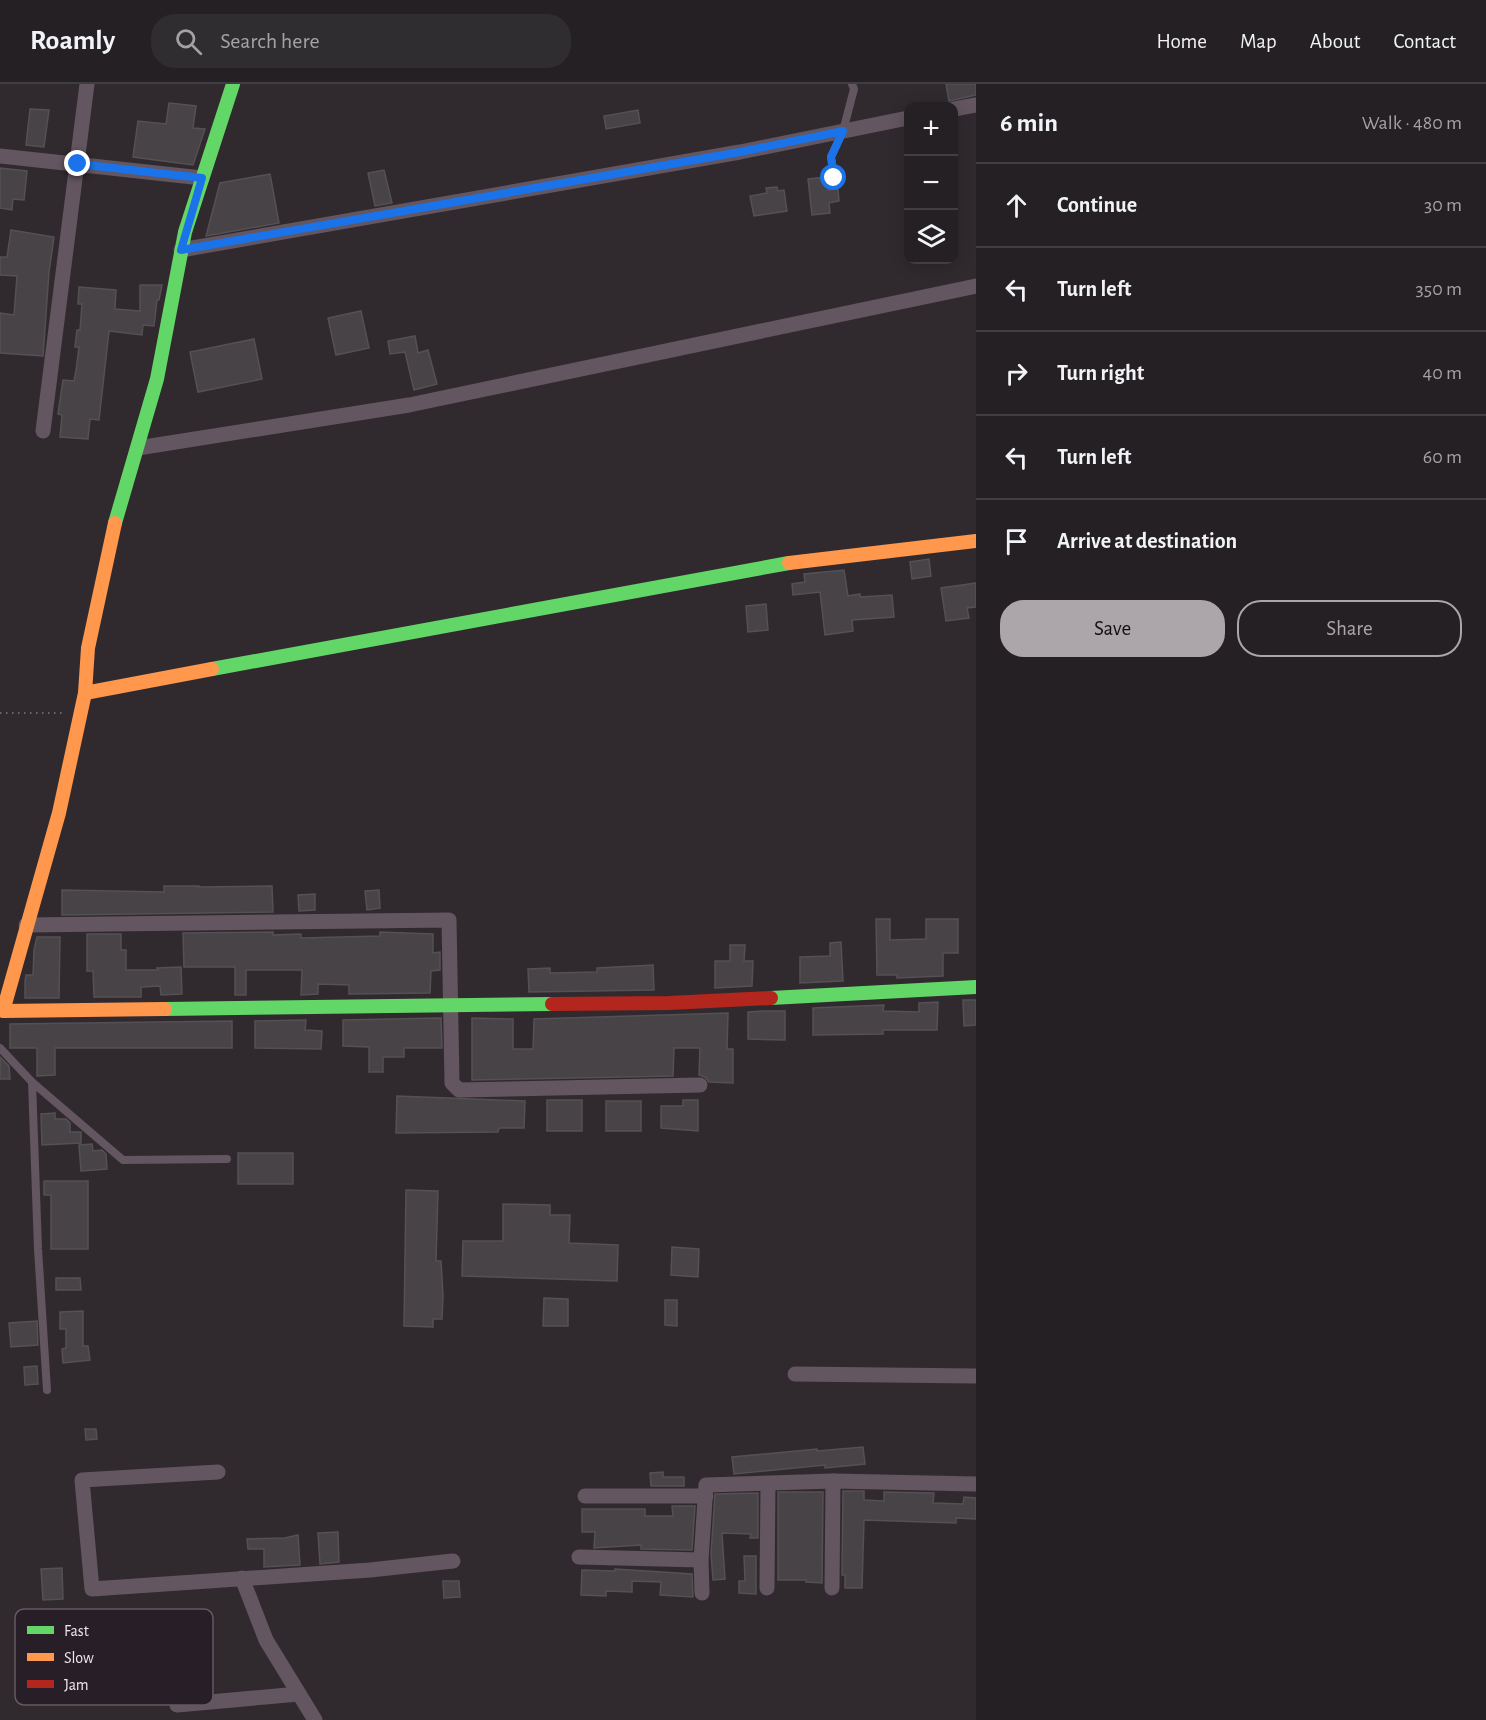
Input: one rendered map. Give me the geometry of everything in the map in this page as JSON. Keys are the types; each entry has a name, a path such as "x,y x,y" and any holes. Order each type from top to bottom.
{"street":[{"path":"43,431 87,84"},
{"path":"233,84 181,250 157,379 117,513 88,648 85,693 77,743 1,1016 451,1006 669,1004 976,987"},
{"path":"958,108 976,105"},
{"path":"181,250 740,152 904,119"},
{"path":"0,156 202,178"},
{"path":"138,448 409,405 976,286"},
{"path":"85,693 766,566 976,541"},
{"path":"26,926 449,920 452,1083 459,1090 700,1084"},
{"path":"795,1374 976,1376"},
{"path":"218,1472 82,1480 92,1589 453,1561"},
{"path":"832,1588 833,1481"},
{"path":"702,1593 701,1560 705,1485 833,1481 976,1484"},
{"path":"766,1588 768,1484"},
{"path":"585,1496 705,1496"},
{"path":"579,1557 701,1560"},
{"path":"242,1578 266,1640 315,1720"},
{"path":"213,1702 299,1694"}],"lane":[{"path":"834,178 831,157 843,131 854,88 852,84"},
{"path":"0,1048 32,1082 123,1160 227,1159"},
{"path":"32,1082 38,1249 47,1390"}],"path":[{"path":"0,713 67,713"}],"building":[{"path":"946,84 976,84 976,95 949,101"},
{"path":"169,103 196,106 193,128 205,129 193,165 133,157 138,121 166,124"},
{"path":"30,109 49,110 44,147 26,145"},
{"path":"638,110 640,123 606,129 604,116"},
{"path":"0,168 27,171 24,200 13,199 12,210 0,208"},
{"path":"384,170 392,203 375,206 368,173"},
{"path":"270,174 279,223 206,236 220,183"},
{"path":"826,177 828,190 838,189 839,201 829,203 830,213 812,215 808,179"},
{"path":"777,187 778,191 784,190 787,211 754,216 750,196 767,193 766,188"},
{"path":"11,230 54,237 43,356 0,353 0,313 14,315 17,276 0,275 0,257 7,257"},
{"path":"140,285 162,285 159,300 157,300 154,326 143,325 142,335 109,331 99,420 90,419 88,439 60,437 62,415 58,414 63,380 74,381 76,371 79,347 75,347 77,330 80,330 82,304 78,304 79,287 116,290 115,309 140,311"},
{"path":"361,311 369,348 336,355 328,318"},
{"path":"415,336 418,353 428,350 437,384 414,390 405,352 390,354 388,341"},
{"path":"254,339 262,379 198,392 190,352"},
{"path":"929,559 931,576 912,579 910,562"},
{"path":"844,570 848,596 892,595 894,617 852,620 853,631 825,635 820,592 793,595 792,584 805,582 804,574"},
{"path":"976,583 976,607 967,608 969,618 946,621 941,588"},
{"path":"766,604 768,630 748,632 746,606"},
{"path":"164,886 272,886 273,912 62,915 62,890 164,892"},
{"path":"379,890 380,908 367,910 365,891"},
{"path":"315,894 315,910 299,911 298,895"},
{"path":"876,919 890,919 890,940 926,939 926,919 958,919 958,953 943,953 943,976 897,978 897,975 877,975"},
{"path":"273,932 273,935 301,934 301,938 380,936 380,932 433,934 433,953 440,952 440,970 431,971 430,993 349,994 349,985 318,984 318,994 301,995 302,970 246,970 246,995 235,995 235,967 184,967 183,933"},
{"path":"87,934 121,934 121,950 126,950 126,970 181,967 182,994 161,995 160,986 141,987 141,997 94,997 93,971 87,971"},
{"path":"37,937 60,937 59,998 25,998 26,975 33,975"},
{"path":"841,942 843,981 800,983 800,957 830,956 830,943"},
{"path":"730,945 745,945 744,961 753,961 752,986 715,988 715,961 730,961"},
{"path":"653,965 654,990 529,992 528,969 550,968 550,973 597,972 597,968"},
{"path":"963,1000 976,1000 976,1025 964,1026"},
{"path":"938,1002 937,1030 883,1030 883,1034 813,1035 813,1008 884,1005 883,1011 919,1012 919,1003"},
{"path":"785,1011 785,1040 748,1039 748,1012"},
{"path":"728,1013 727,1049 733,1049 733,1083 709,1082 705,1077 699,1075 700,1048 674,1048 673,1076 472,1080 472,1018 513,1019 513,1049 533,1049 534,1019"},
{"path":"441,1018 442,1048 404,1048 404,1057 383,1057 383,1072 369,1072 369,1047 343,1046 343,1020"},
{"path":"306,1020 305,1030 322,1031 321,1049 255,1048 255,1021"},
{"path":"232,1021 232,1048 55,1048 55,1075 37,1076 37,1048 10,1048 10,1024"},
{"path":"0,1057 9,1066 10,1079 0,1079"},
{"path":"397,1096 525,1101 524,1128 499,1128 498,1132 396,1133"},
{"path":"547,1100 582,1100 582,1131 547,1131"},
{"path":"683,1100 698,1100 698,1131 661,1128 661,1106 683,1106"},
{"path":"606,1101 641,1101 641,1131 606,1131"},
{"path":"55,1113 55,1119 66,1119 70,1123 70,1132 81,1132 81,1143 42,1145 41,1114"},
{"path":"92,1144 93,1151 102,1150 106,1154 107,1169 81,1171 79,1145"},
{"path":"238,1153 293,1153 293,1184 238,1184"},
{"path":"44,1181 88,1181 88,1249 51,1249 51,1195 44,1195"},
{"path":"406,1190 438,1191 436,1261 441,1261 443,1296 442,1319 433,1319 433,1327 404,1326"},
{"path":"503,1204 550,1205 550,1215 570,1215 569,1243 618,1245 617,1281 462,1276 463,1241 503,1241"},
{"path":"672,1247 699,1249 698,1277 671,1275"},
{"path":"56,1278 80,1278 81,1290 56,1290"},
{"path":"544,1298 568,1299 568,1326 543,1326"},
{"path":"665,1300 677,1300 677,1326 665,1325"},
{"path":"83,1311 83,1346 88,1346 90,1360 63,1363 62,1349 66,1348 66,1329 60,1329 60,1312"},
{"path":"37,1321 38,1345 11,1347 9,1323"},
{"path":"37,1366 38,1384 25,1385 24,1367"},
{"path":"85,1429 96,1429 97,1439 86,1440"},
{"path":"863,1447 865,1464 825,1468 825,1465 734,1474 732,1457"},
{"path":"663,1472 663,1477 684,1477 684,1486 651,1486 650,1473"},
{"path":"843,1491 864,1491 864,1500 884,1501 884,1492 934,1493 933,1503 963,1504 964,1497 976,1498 976,1519 956,1518 956,1523 864,1520 862,1588 845,1588 845,1575 842,1575"},
{"path":"778,1492 823,1492 822,1583 806,1582 806,1580 778,1580"},
{"path":"758,1493 758,1538 750,1538 751,1534 722,1533 725,1579 713,1580 711,1554 715,1494"},
{"path":"672,1506 695,1506 692,1550 641,1549 641,1545 594,1548 595,1532 582,1532 582,1509 645,1509 645,1516 673,1516"},
{"path":"338,1532 339,1562 320,1564 318,1533"},
{"path":"298,1535 300,1565 264,1567 264,1549 248,1549 247,1539 285,1538"},
{"path":"744,1556 756,1556 756,1594 739,1593 739,1581 745,1581"},
{"path":"62,1568 63,1599 43,1600 41,1569"},
{"path":"615,1569 692,1574 693,1597 660,1595 661,1582 632,1581 632,1592 606,1591 606,1596 581,1595 582,1570 615,1571"},
{"path":"443,1581 459,1581 460,1597 444,1598"}],"traffic: fast":[{"path":"115,523 157,379 185,232 233,84"},
{"path":"212,669 789,563"},
{"path":"771,998 976,987"},
{"path":"165,1009 552,1004"}],"traffic: slow":[{"path":"115,523 88,648 85,693 212,669"},
{"path":"789,563 976,541"},
{"path":"85,693 59,813 3,1011 165,1009"}],"traffic: jam":[{"path":"552,1004 669,1003 771,998"}],"route":[{"path":"78,164 202,178 181,250 740,152 843,131 831,157 834,178"}]}
